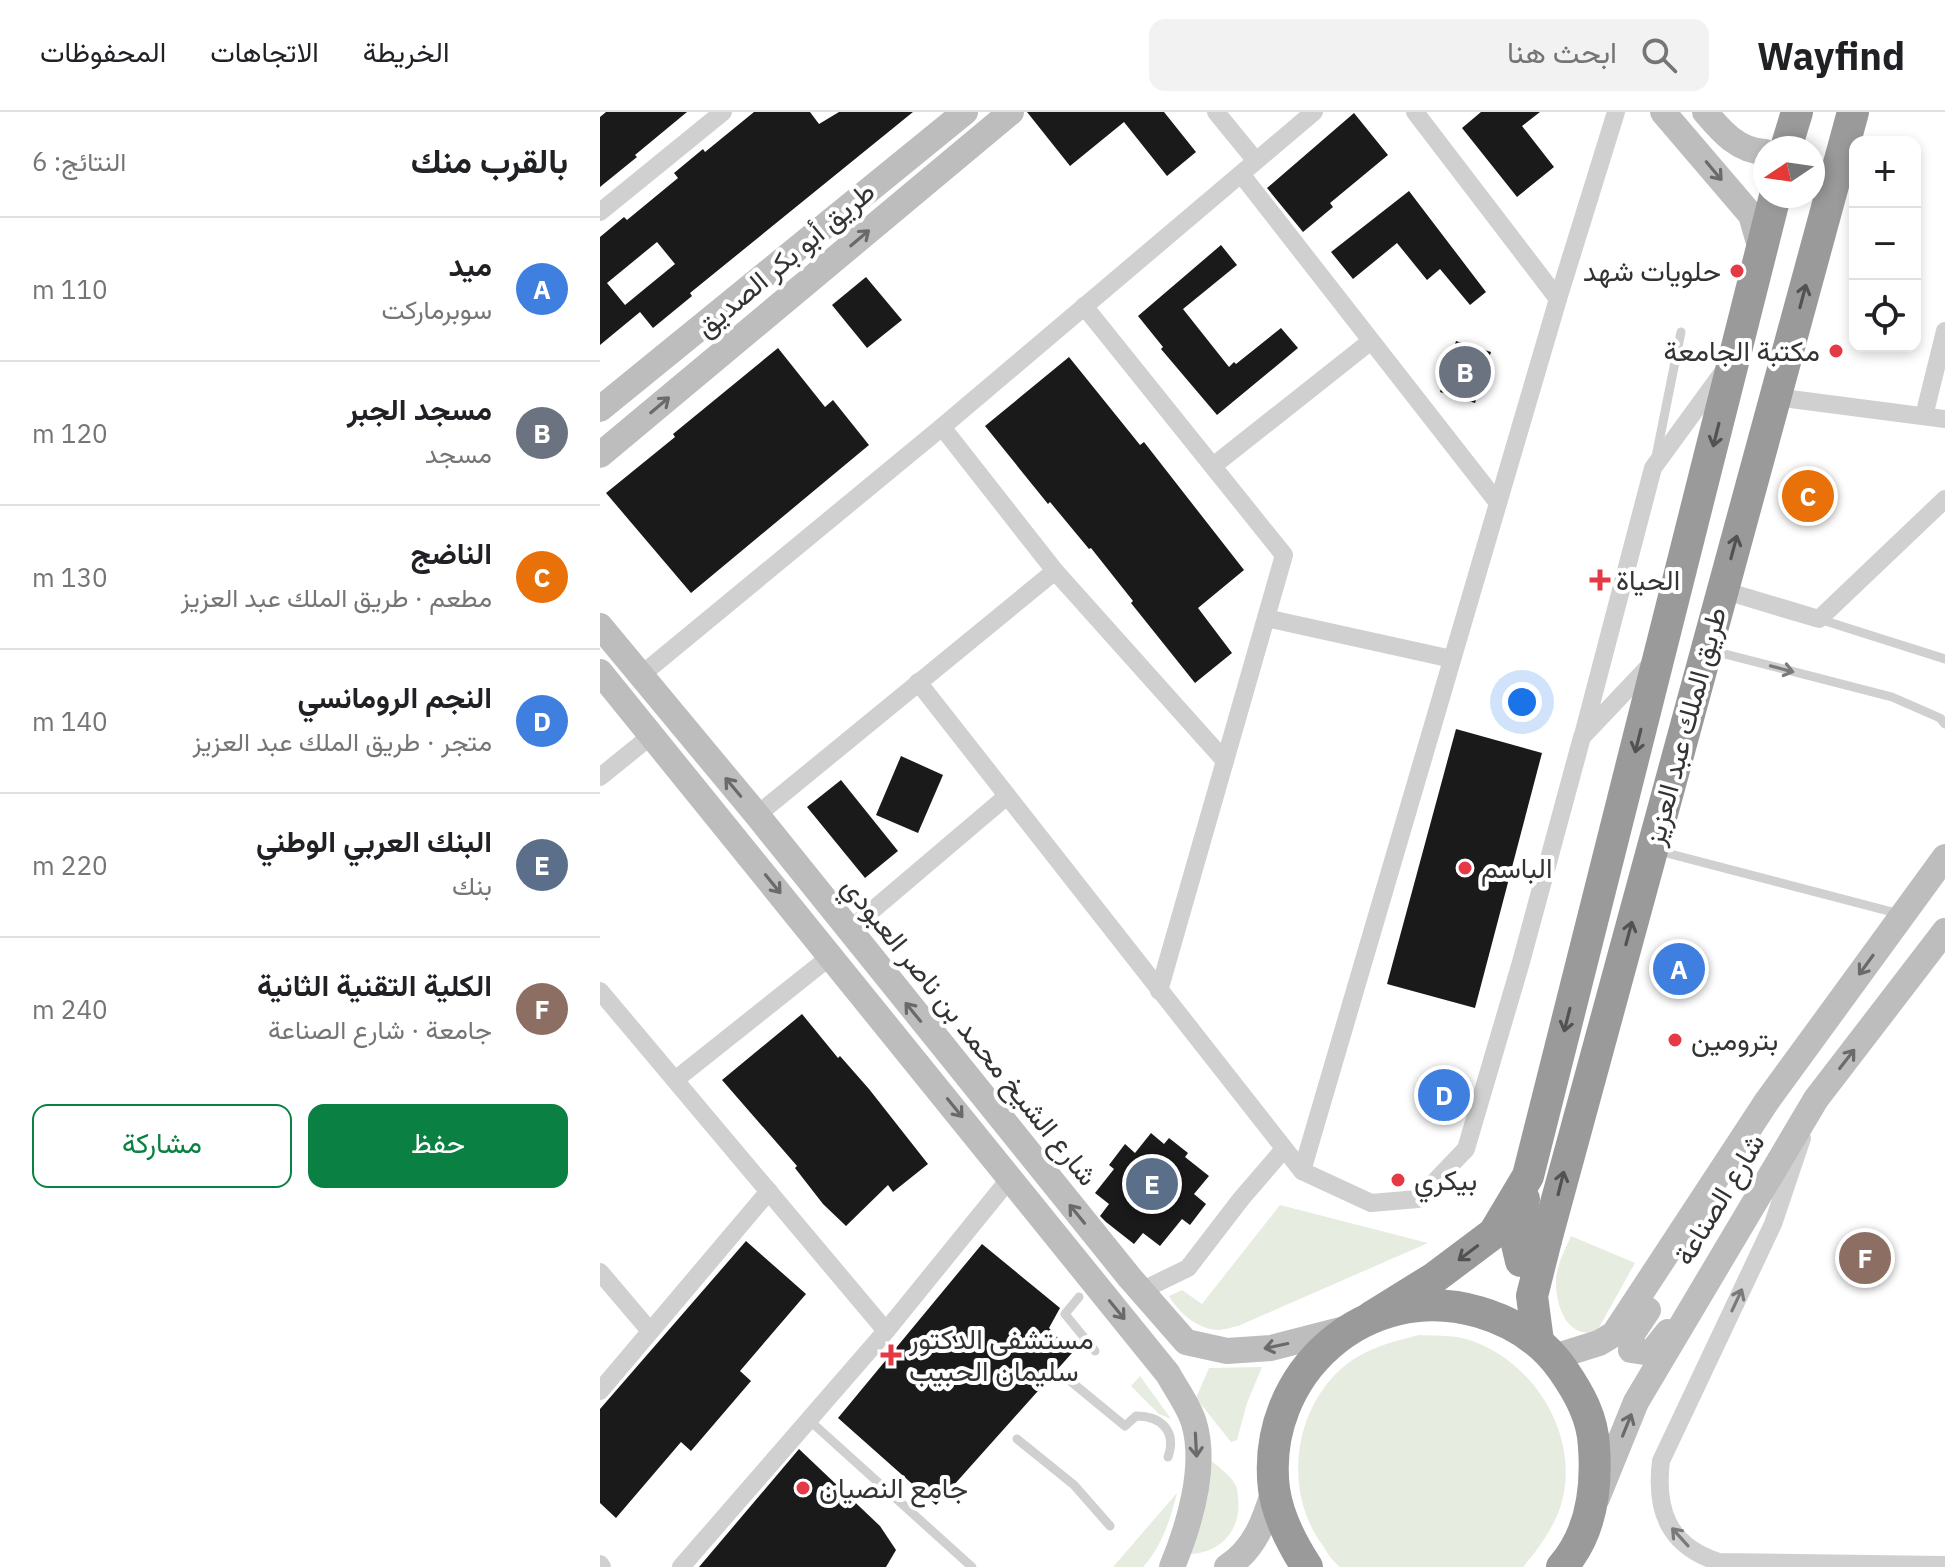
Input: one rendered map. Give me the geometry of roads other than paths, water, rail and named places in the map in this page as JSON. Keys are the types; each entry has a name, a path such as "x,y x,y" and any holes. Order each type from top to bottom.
{"highway":[{"path":"1790,136 1797,112"},
{"name":"طريق الملك عبد العزيز","path":"1546,1349 1532,1296 1853,112"},
{"name":"طريق الملك عبد العزيز","path":"1307,1567 1285,1530 1274,1490 1274,1442 1288,1396 1315,1357 1362,1322 1434,1278 1494,1233 1528,1176 1772,208"},
{"path":"1528,1176 1516,1240 1521,1261 1532,1258 1546,1240"},
{"path":"1362,1322 1414,1305 1458,1306 1500,1318 1546,1349 1579,1393 1594,1435 1596,1480 1587,1523 1562,1567"}],"street":[{"path":"600,212 723,112"},
{"name":"طريق أبو بكر الصديق","path":"600,409 965,112"},
{"name":"طريق أبو بكر الصديق","path":"600,455 1011,112"},
{"path":"1216,112 1256,161"},
{"path":"640,676 942,427 1314,112"},
{"path":"1415,112 1558,299"},
{"path":"1302,1171 1558,299 1616,112"},
{"path":"1663,112 1751,215 1762,253"},
{"path":"1705,112 1723,133 1753,151"},
{"path":"1241,174 1498,503"},
{"path":"1084,306 1284,555 1159,991"},
{"path":"1924,416 1945,331"},
{"path":"1213,466 1371,341"},
{"path":"918,682 1302,1171 1371,1203 1418,1199 1466,1149 1521,962 1653,468 1737,353"},
{"path":"1775,397 1945,419"},
{"path":"942,427 1055,571 1225,761"},
{"path":"1722,590 1819,619 1945,499"},
{"path":"757,815 1055,571"},
{"path":"1266,618 1452,659"},
{"name":"شارع الشيخ محمد بن ناصر العبودي","path":"600,626 757,815 1130,1278 1186,1342 1227,1351 1271,1348 1362,1322"},
{"path":"1582,737 1660,654"},
{"path":"600,672 1168,1374 1194,1422 1197,1450 1195,1501 1172,1567"},
{"path":"600,777 652,735"},
{"path":"848,931 1007,796"},
{"name":"شارع الصناعة","path":"1546,1349 1599,1343 1614,1334 1767,1101 1945,857"},
{"name":"شارع الصناعة","path":"1587,1523 1636,1402 1816,1099 1945,931"},
{"path":"675,1080 831,956"},
{"path":"601,994 886,1331"},
{"path":"1816,1099 1773,1224 1661,1461 1658,1490 1663,1515 1675,1534 1691,1549 1719,1562 1945,1565"},
{"path":"1130,1278 1147,1288 1188,1268 1284,1149"},
{"path":"681,1567 886,1331 1011,1177"},
{"path":"600,1391 769,1191"},
{"path":"1693,1216 1650,1307 1632,1334 1631,1350 1651,1353 1749,1212"},
{"path":"600,1272 650,1331"},
{"path":"1227,1567 1241,1558 1264,1524 1274,1490"}],"lane":[{"path":"1653,468 1681,332"},
{"path":"1819,619 1945,659"},
{"path":"1706,649 1892,697 1940,718 1945,724"},
{"path":"1652,849 1903,915"},
{"path":"1079,1297 1065,1314 1095,1351"},
{"path":"1069,1380 1125,1426 1136,1416 1149,1416 1165,1425 1171,1435 1172,1447 1168,1457"},
{"path":"809,1420 972,1567"},
{"path":"1017,1439 1074,1485 1110,1526"}],"place":[{"name":"حلويات شهد","path":"1737,271"},
{"name":"مكتبة الجامعة","path":"1836,351"},
{"name":"مسجد الجبر","path":"1465,372"},
{"name":"الناضج","path":"1808,496"},
{"name":"الحياة","path":"1600,580"},
{"name":"الباسم","path":"1465,868"},
{"name":"ميد","path":"1679,969"},
{"name":"بترومين","path":"1675,1040"},
{"name":"النجم الرومانسي","path":"1444,1095"},
{"name":"بيكري","path":"1398,1180"},
{"name":"البنك العربي الوطني","path":"1152,1184"},
{"name":"الكلية التقنية الثانية","path":"1865,1258"},
{"name":"مستشفى الدكتور سليمان الحبيب","path":"891,1355"},
{"name":"جامع النصيان","path":"803,1488"}]}
